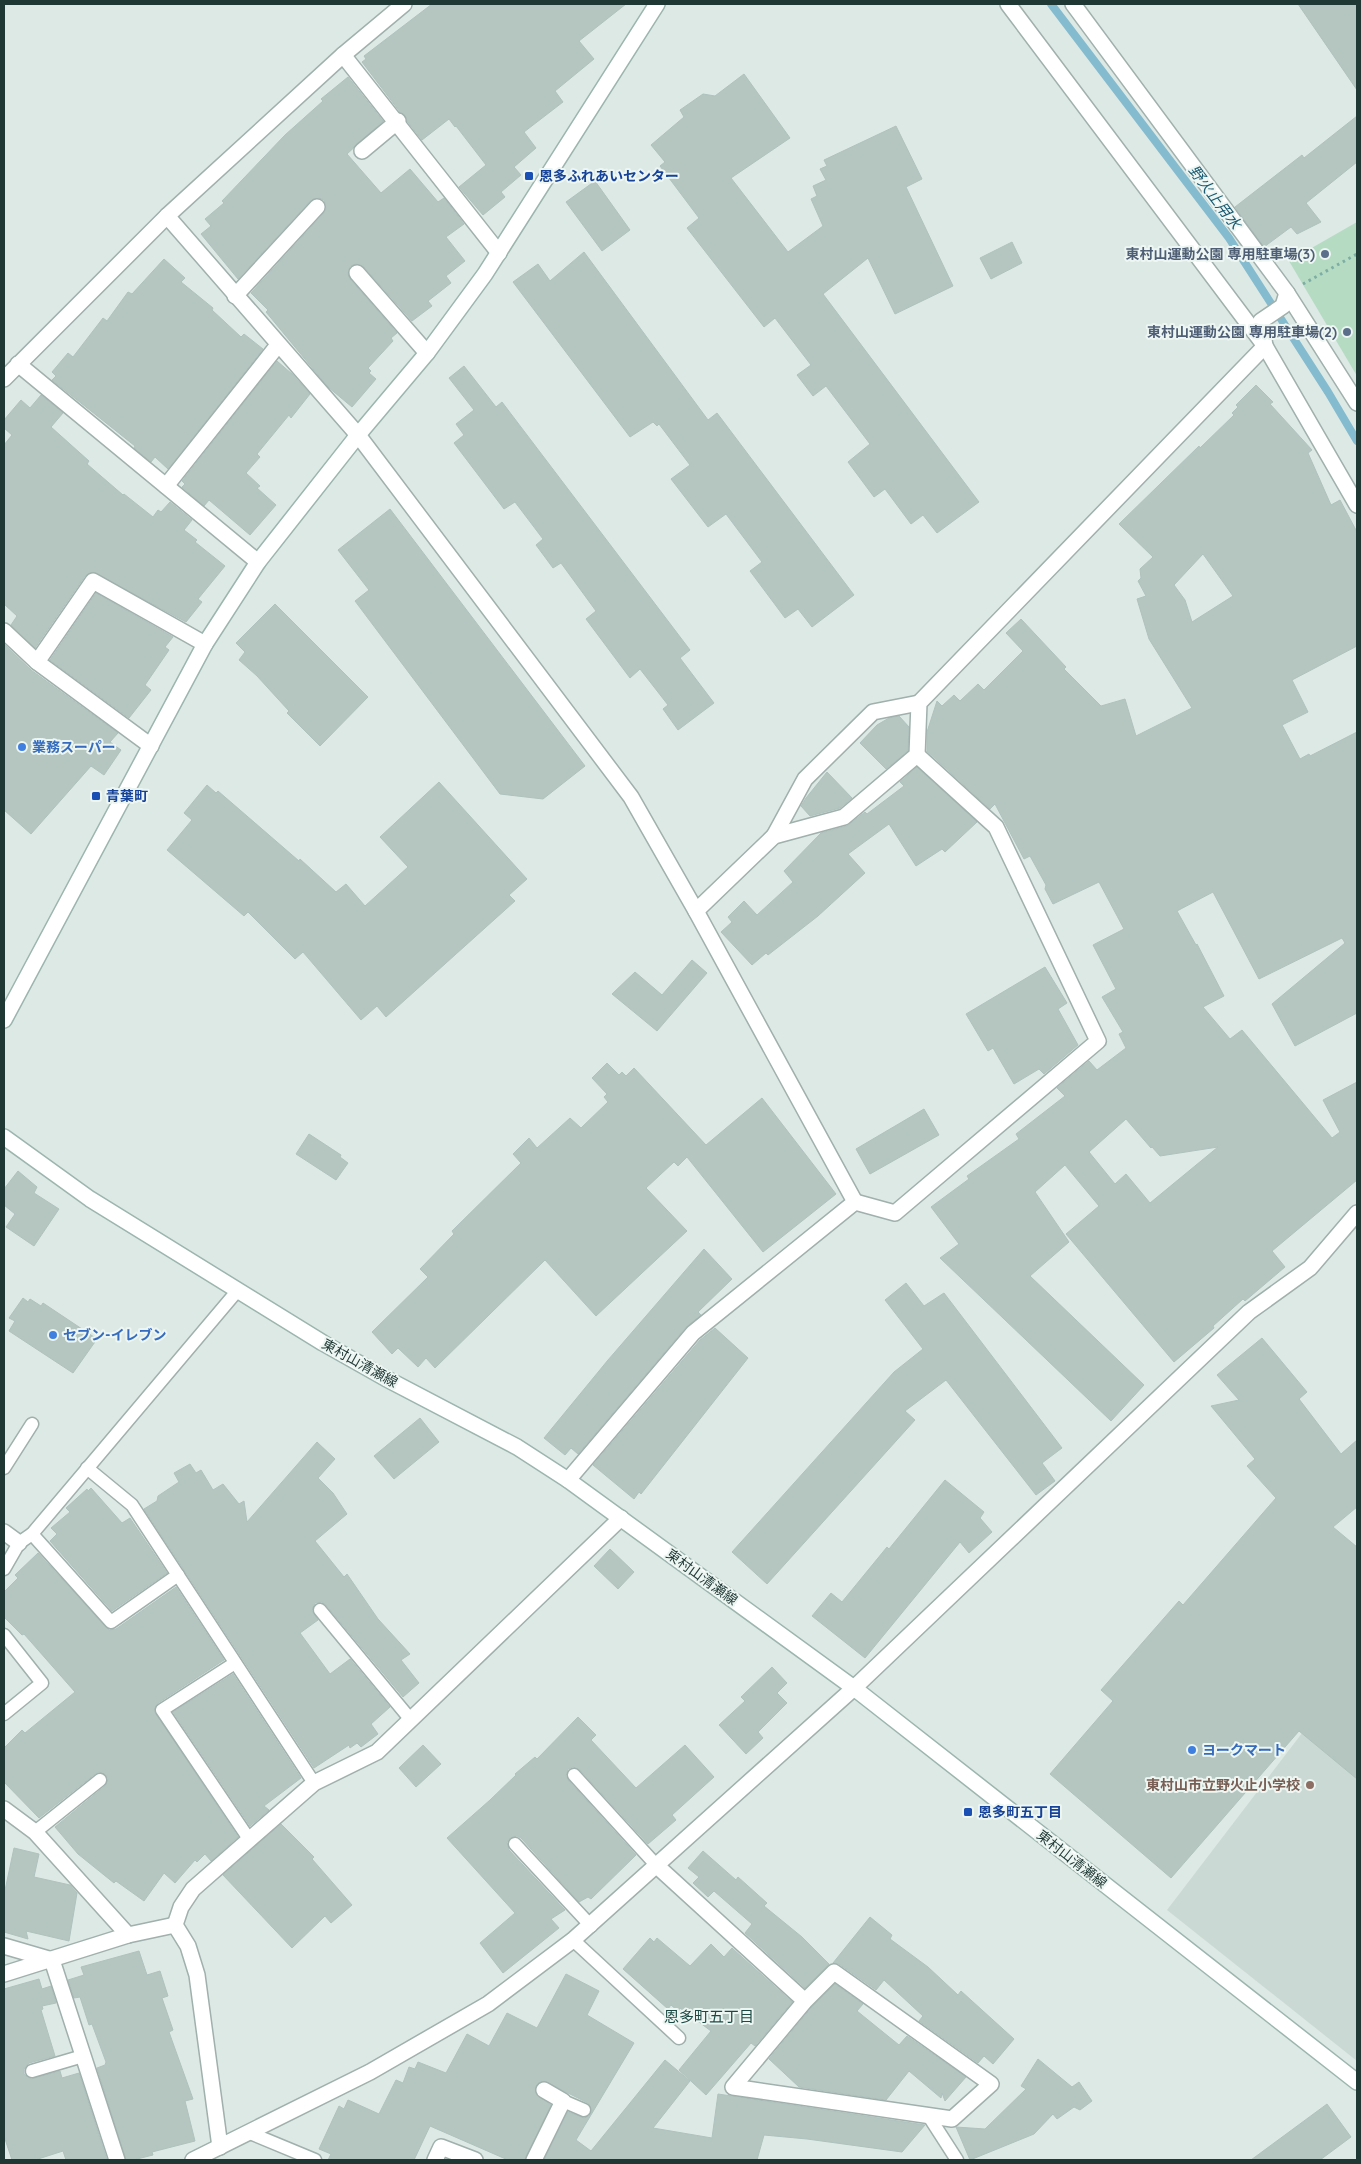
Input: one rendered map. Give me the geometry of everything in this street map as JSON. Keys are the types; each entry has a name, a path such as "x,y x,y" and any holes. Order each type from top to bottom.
{"street":[{"path":"4,379 167,216 344,55 404,4"},
{"path":"4,1020 205,644 258,562 358,435 427,353 499,252 657,4"},
{"path":"1008,4 1265,346 1357,505"},
{"path":"1073,4 1357,403"},
{"path":"344,55 398,121 499,252"},
{"path":"362,151 398,121"},
{"path":"235,296 317,208"},
{"path":"167,216 358,435 631,797 696,910 855,1202 895,1214 1098,1041 996,827 918,756 919,703"},
{"path":"356,273 427,353"},
{"path":"1265,346 1261,321 1285,300"},
{"path":"166,486 278,345"},
{"path":"696,910 774,836 805,779 873,712 919,703 1265,346"},
{"path":"18,364 258,562"},
{"path":"37,662 93,581 205,644"},
{"path":"4,631 37,662 151,746"},
{"path":"774,836 844,816 918,756"},
{"name":"東村山清瀬線","path":"4,1137 90,1199 330,1347 517,1447 568,1480 854,1688 1357,2082"},
{"path":"568,1480 693,1333 855,1202"},
{"path":"193,2160 370,2072 488,2004 591,1926 854,1688 1249,1312 1310,1268 1357,1213"},
{"path":"220,2147 197,1975 188,1946 176,1925 181,1908 194,1889 314,1783 377,1752 622,1518"},
{"path":"4,1532 25,1538"},
{"path":"4,1809 35,1832 128,1935"},
{"path":"657,1866 805,2001"},
{"path":"4,1974 128,1935 176,1925"},
{"path":"4,1946 52,1960"},
{"path":"52,1960 117,2160"},
{"path":"834,1972 990,2084 952,2119 733,2087 805,2001 834,1972"},
{"path":"534,2160 563,2101 544,2090"},
{"path":"434,2160 441,2146 475,2160"}],"lane":[{"path":"4,1569 25,1538 238,1290"},
{"path":"4,1468 32,1424"},
{"path":"87,1468 132,1505 314,1783"},
{"path":"25,1538 111,1622 178,1575"},
{"path":"320,1610 411,1720"},
{"path":"4,1635 42,1683 4,1714"},
{"path":"235,1662 162,1710 249,1839"},
{"path":"574,1775 657,1866"},
{"path":"35,1832 100,1780"},
{"path":"515,1844 591,1926"},
{"path":"573,1940 679,2038"},
{"path":"32,2071 83,2056"},
{"path":"563,2101 584,2110"},
{"path":"928,2115 957,2160"},
{"path":"250,2133 315,2160"}],"path":[{"path":"1285,300 1357,254"}],"shaded area":[{"name":"東村山市立野火止小学校","path":"1357,1661 1357,2061 1167,1910"}],"green space":[{"path":"1357,222 1357,376 1289,261"}],"building":[{"path":"432,4 626,4 579,41 594,59 555,91 563,102 524,132 536,148 514,167 521,175 501,192 505,197 483,215 459,187 486,165 456,126 449,119 422,140 407,121 405,115 400,112 362,62 366,59 364,56"},
{"path":"1298,4 1357,4 1357,90"},
{"path":"744,74 790,138 731,178 788,252 823,226 811,199 817,196 813,186 826,180 820,169 827,166 824,160 896,126 922,179 906,187 953,286 895,314 868,258 823,294 979,502 937,533 923,515 911,524 885,489 874,497 848,462 870,444 826,386 813,396 797,375 811,365 775,318 764,327 687,228 699,218 660,166 665,162 651,145 684,117 680,110 703,94 715,96"},
{"path":"348,77 383,121 347,154 381,193 410,169 438,202 444,198 464,224 446,237 465,261 446,276 451,283 428,301 432,306 412,321 364,267 356,264 350,266 348,274 350,279 397,333 391,338 393,341 368,368 371,371 369,373 376,379 352,407 328,387 266,312 268,310 251,293 324,213 326,209 324,200 319,198 310,201 238,279 201,234 211,226 205,219 224,203 222,201 285,135 323,101 321,99"},
{"path":"1357,116 1357,162 1306,203 1321,222 1297,234 1291,227 1264,247 1235,207 1302,155 1304,158"},
{"path":"595,181 630,230 602,251 566,202"},
{"path":"1012,242 1022,263 991,279 980,258"},
{"path":"584,252 708,420 717,413 854,595 812,627 798,609 785,618 750,571 762,562 726,514 708,527 671,479 690,465 659,424 657,426 653,422 630,437 513,282 538,264 550,281"},
{"path":"164,259 185,278 181,282 213,308 212,310 241,337 244,334 263,349 168,469 155,457 151,462 134,448 135,446 52,380 56,376 52,372 68,353 73,357 103,318 107,321 128,292 132,294"},
{"path":"277,361 310,394 291,418 289,415 257,454 260,457 246,473 260,486 257,488 276,505 250,535 209,500 204,506 182,487 185,484 182,481"},
{"path":"464,366 496,407 502,402 690,650 680,658 714,703 678,730 663,709 668,705 640,669 630,678 586,619 596,611 561,563 553,568 536,545 543,539 515,502 504,509 454,443 464,435 456,424 474,410 449,378"},
{"path":"1256,385 1273,402 1270,404 1312,450 1308,453 1331,505 1340,500 1357,532 1357,646 1292,680 1308,712 1282,725 1300,759 1309,754 1310,756 1357,732 1357,1013 1295,1046 1272,1004 1345,943 1342,938 1259,979 1213,892 1177,911 1197,944 1224,996 1203,1007 1230,1039 1242,1030 1332,1138 1340,1132 1323,1100 1357,1082 1357,1180 1272,1251 1285,1267 1245,1301 1243,1299 1213,1326 1214,1328 1174,1362 1066,1234 1099,1206 1065,1165 1035,1192 1069,1242 1030,1276 1144,1385 1111,1421 940,1258 959,1244 931,1207 969,1179 967,1176 1019,1139 1016,1134 1065,1096 1057,1088 1089,1061 1097,1070 1126,1048 1119,1034 1123,1032 1102,997 1116,989 1093,945 1124,929 1099,882 1053,904 1045,889 1046,885 1030,856 1024,859 995,804 990,809 927,751 927,732 937,701 942,706 954,695 960,701 978,684 984,690 1023,651 1006,633 1021,619 1066,667 1064,669 1101,706 1125,699 1136,736 1192,708 1149,639 1137,599 1146,596 1138,581 1141,578 1140,569 1153,557 1119,524 1199,446 1200,448 1234,415 1232,413 1238,407 1236,405","holes":["1203,554 1233,596 1192,622 1185,600 1174,585","1126,1119 1160,1156 1218,1147 1150,1203 1126,1174 1115,1184 1089,1152"]},
{"path":"41,395 63,413 51,427 89,461 87,464 123,495 153,517 158,510 161,512 170,502 192,520 184,530 197,540 195,542 225,566 198,599 202,602 186,622 93,572 85,576 35,648 11,625 17,616 4,604 4,445 12,435 4,428 4,420 21,400 30,408"},
{"path":"390,509 585,766 543,799 500,794 355,601 369,590 338,550"},
{"path":"96,593 173,637 165,647 169,650 145,685 151,690 129,718 50,660"},
{"path":"275,604 368,697 320,746 287,713 289,711 257,676 239,660 245,652 236,643"},
{"path":"4,644 31,670 118,733 110,742 121,750 104,775 91,766 31,834 4,810"},
{"path":"899,716 909,727 908,751 886,769 860,743 877,725 889,718"},
{"path":"917,767 977,822 945,852 942,849 916,866 889,824 848,854 865,873 818,916 768,955 766,953 752,965 721,932 732,922 728,917 744,901 757,915 793,882 784,871 821,833 847,826 865,812 867,814 904,786 900,782"},
{"path":"827,772 852,798 840,808 810,816 801,806"},
{"path":"439,782 527,879 509,895 515,901 386,1017 377,1006 361,1020 303,952 295,959 248,912 244,916 167,850 192,820 184,813 207,785 216,793 218,791 299,861 300,859 336,892 346,884 365,906 408,867 380,837"},
{"path":"692,960 707,973 657,1031 612,994 635,972 662,995"},
{"path":"1045,967 1067,1003 1058,1009 1078,1045 1044,1074 1039,1069 1014,1084 993,1048 988,1051 966,1014"},
{"path":"607,1063 619,1075 622,1072 626,1076 634,1068 706,1145 762,1098 836,1194 763,1252 687,1157 678,1166 674,1162 646,1188 687,1231 596,1316 545,1260 435,1368 426,1358 418,1367 398,1348 392,1354 372,1332 428,1277 420,1269 454,1234 452,1231 521,1163 513,1154 529,1138 537,1148 570,1118 581,1128 608,1102 604,1097 607,1094 592,1078"},
{"path":"924,1109 939,1135 870,1174 856,1149"},
{"path":"309,1134 341,1155 340,1157 348,1163 336,1180 296,1154"},
{"path":"18,1171 37,1187 34,1193 59,1209 34,1246 6,1227 15,1214 4,1205 4,1189"},
{"path":"704,1249 732,1279 698,1312 701,1315 686,1327 578,1454 571,1448 565,1455 544,1438 608,1360"},
{"path":"906,1283 924,1306 944,1293 1062,1448 1042,1463 1055,1481 1036,1495 946,1380 905,1411 915,1420 767,1584 732,1552 894,1372 923,1349 885,1300"},
{"name":"セブン-イレブン","path":"23,1298 28,1302 30,1299 41,1306 43,1303 97,1339 73,1373 9,1331 15,1321 9,1318"},
{"path":"715,1328 748,1358 641,1494 639,1492 634,1499 593,1465 700,1340"},
{"path":"1262,1338 1307,1392 1299,1399 1341,1454 1357,1440 1357,1507 1333,1527 1357,1547 1357,1779 1299,1731 1171,1878 1050,1774 1113,1701 1101,1690 1179,1601 1183,1605 1276,1498 1247,1466 1255,1459 1211,1406 1239,1400 1217,1375"},
{"path":"420,1418 439,1442 394,1479 374,1456"},
{"path":"317,1442 335,1459 318,1478 333,1493 347,1514 315,1541 344,1577 347,1574 378,1619 410,1654 401,1660 419,1683 403,1697 326,1605 322,1602 315,1603 312,1611 318,1620 300,1633 330,1674 350,1659 390,1707 371,1724 378,1734 361,1747 357,1743 350,1748 349,1745 314,1768 144,1509 157,1501 158,1496 179,1482 174,1473 190,1464 196,1473 201,1470 213,1490 223,1484 239,1504 244,1501 247,1522"},
{"path":"945,1480 984,1512 980,1518 992,1532 969,1553 960,1542 865,1658 812,1616 831,1593 842,1602 887,1547 889,1549"},
{"path":"91,1488 122,1523 130,1518 167,1573 112,1611 50,1541 57,1534 51,1528 70,1512 66,1508 87,1489 88,1491"},
{"path":"610,1549 634,1572 618,1589 594,1566"},
{"path":"38,1553 109,1630 116,1629 176,1587 224,1660 158,1703 154,1711 238,1837 211,1861 205,1854 197,1862 195,1860 175,1883 164,1873 144,1901 116,1881 114,1883 78,1854 55,1827 105,1786 108,1779 106,1775 99,1772 95,1774 39,1818 4,1782 4,1748 22,1730 25,1733 75,1692 24,1634 22,1635 4,1617 4,1592 18,1578 15,1575"},
{"path":"772,1667 787,1683 777,1693 787,1703 758,1732 763,1738 746,1754 719,1725 745,1701 741,1697"},
{"path":"233,1674 301,1778 264,1806 269,1810 250,1826 173,1712"},
{"path":"578,1717 596,1735 591,1740 636,1788 685,1745 714,1777 672,1815 676,1820 648,1844 580,1770 573,1767 568,1769 566,1776 568,1780 636,1855 591,1899 588,1897 579,1902 521,1838 517,1836 510,1838 507,1842 509,1850 565,1910 551,1919 559,1928 503,1973 480,1943 515,1913 447,1838 490,1800 515,1774 535,1757 537,1759"},
{"path":"423,1745 441,1764 416,1787 399,1768"},
{"path":"281,1824 314,1857 312,1859 352,1905 331,1923 325,1916 292,1948 223,1875"},
{"path":"14,1848 39,1854 34,1877 70,1885 77,1893 69,1941 26,1931 28,1939 4,1932 4,1895"},
{"path":"703,1851 736,1880 738,1877 767,1903 764,1906 802,1937 829,1964 805,1988 745,1933 752,1924 714,1891 708,1897 693,1883 699,1877 688,1868"},
{"path":"870,1917 892,1935 890,1939 928,1967 958,1995 961,1991 1014,2039 993,2064 984,2056 978,2063 919,2021 923,2016 884,1980 876,1990 839,1964 833,1963"},
{"path":"650,1938 654,1942 657,1938 690,1966 711,1944 724,1957 732,1948 792,2002 755,2046 751,2043 706,2095 679,2070 711,2031 680,2008 678,2011 671,2005 668,2009 623,1969"},
{"path":"139,1951 147,1975 160,1971 168,1996 162,1998 173,2030 169,2032 193,2099 185,2101 195,2141 152,2152 153,2155 126,2160 97,2068 105,2065 106,2062 92,2024 89,2025 80,1997 74,1998 68,1980 84,1975 81,1967"},
{"path":"566,1974 599,1991 587,2015 634,2043 576,2140 591,2151 665,2060 690,2081 653,2128 712,2138 718,2094 925,2125 902,2152 764,2135 757,2160 544,2160 568,2112 584,2118 589,2116 592,2110 588,2103 544,2081 536,2086 536,2094 551,2105 525,2160 508,2160 430,2126 414,2160 328,2160 331,2154 319,2149 339,2106 344,2109 348,2100 379,2114 396,2080 403,2083 409,2067 415,2069 418,2062 446,2073 467,2034 489,2046 507,2013 537,2028"},
{"path":"39,1979 42,1989 51,1986 56,2003 42,2006 43,2009 41,2010 55,2056 29,2063 24,2069 24,2074 31,2079 60,2071 62,2078 79,2073 107,2160 66,2160 63,2151 35,2160 12,2160 4,2136 4,1989"},
{"path":"835,1984 863,2004 857,2011 899,2045 907,2036 966,2077 945,2101 942,2093 941,2098 909,2071 886,2100 799,2087 769,2059 812,2007"},
{"path":"1038,2059 1072,2087 1079,2082 1092,2101 1080,2110 1074,2107 1057,2119 1053,2114 1034,2134 970,2160 956,2127 985,2129 1026,2089 1021,2086"},
{"path":"1327,2104 1351,2137 1320,2160 1251,2160"}],"waterway":[{"name":"野火止用水","path":"1051,4 1229,238 1328,392 1357,441"}],"place":[{"name":"恩多ふれあいセンター","path":"529,176"},
{"name":"東村山運動公園 専用駐車場(3)","path":"1325,254"},
{"name":"東村山運動公園 専用駐車場(2)","path":"1347,332"},
{"name":"業務スーパー","path":"22,747"},
{"name":"青葉町","path":"96,796"},
{"name":"セブン-イレブン","path":"53,1335"},
{"name":"ヨークマート","path":"1192,1750"},
{"name":"東村山市立野火止小学校","path":"1310,1785"},
{"name":"恩多町五丁目","path":"968,1812"}],"district":[{"name":"恩多町五丁目","path":"709,2016"}]}
